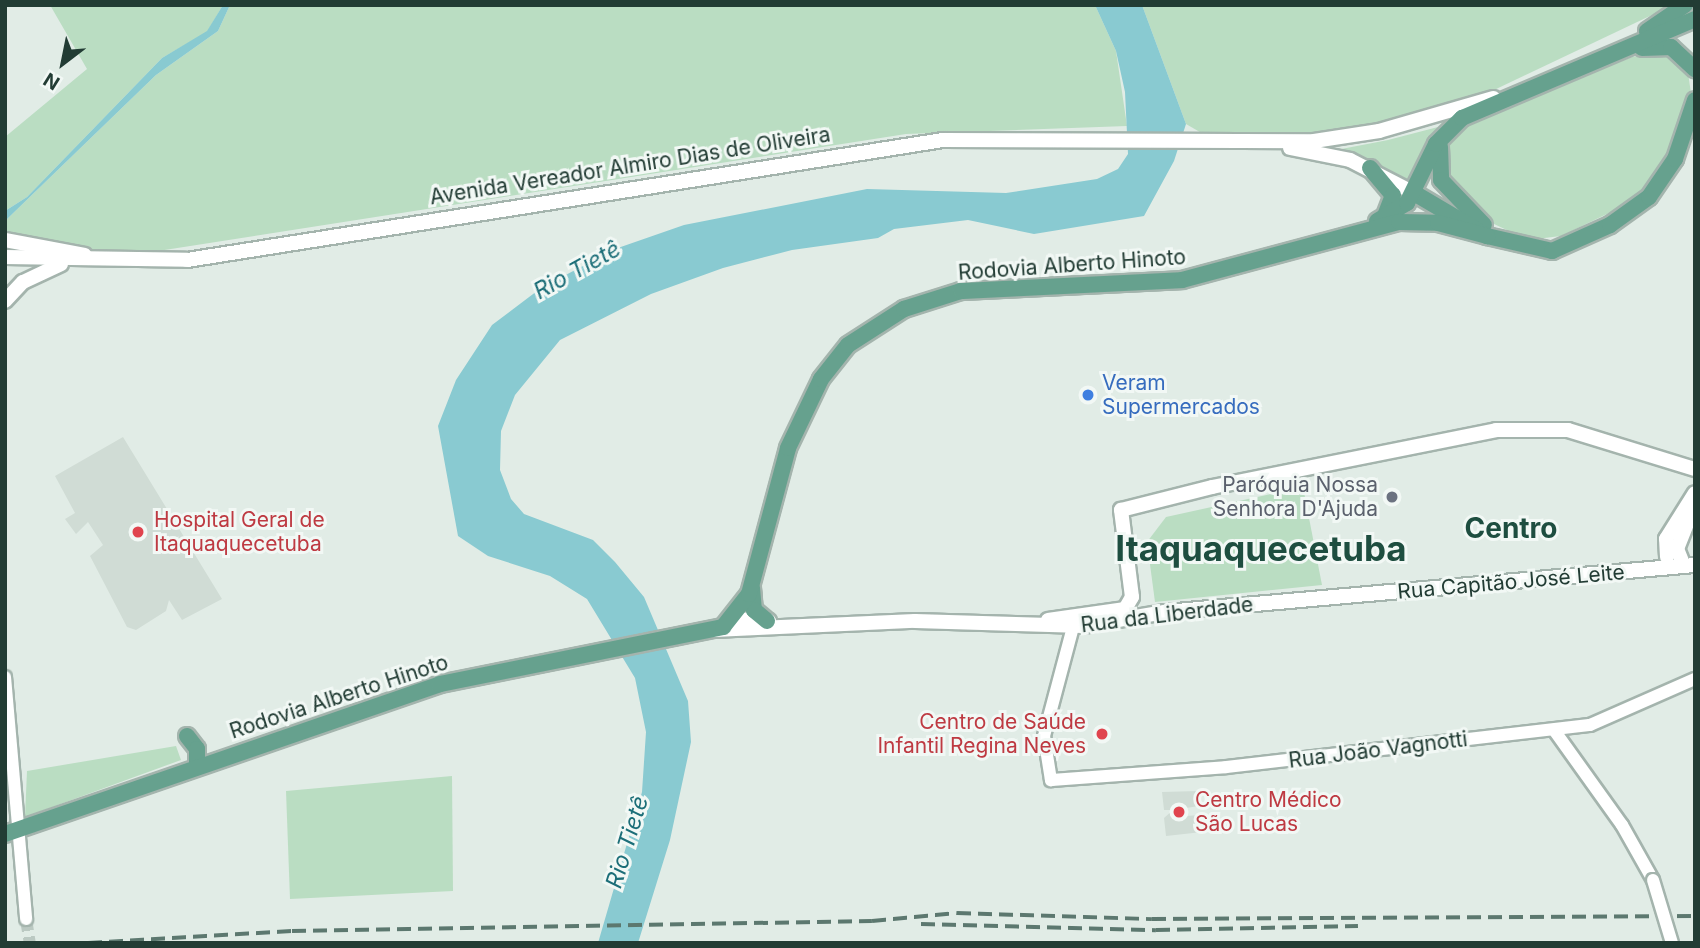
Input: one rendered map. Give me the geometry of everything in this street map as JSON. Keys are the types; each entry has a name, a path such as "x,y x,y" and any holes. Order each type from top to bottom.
{"main road":[{"path":"1612,52 1685,5"},
{"path":"1513,246 1441,180 1437,166 1445,131 1507,94 1695,19"},
{"path":"1612,52 1671,47 1695,69"},
{"name":"Avenida Vereador Almiro Dias de Oliveira","path":"5,257 66,262 187,260 827,154 992,137 1264,144 1379,131 1507,94"},
{"path":"1414,193 1487,236 1513,246 1552,251 1632,211 1662,182 1695,100"},
{"name":"Rodovia Alberto Hinoto","path":"11,832 440,684 593,649 714,630 734,619 751,586 799,421 848,345 884,319 961,291 1204,276 1352,231 1384,218 1414,193 1445,131"},
{"name":"Avenida Vereador Almiro Dias de Oliveira","path":"1264,144 1370,168 1414,193"},
{"path":"1370,168 1394,195 1384,218"},
{"name":"Rodovia Alberto Hinoto","path":"1352,231 1424,222 1487,236"},
{"path":"5,240 125,262"},
{"path":"5,301 31,277 66,262"},
{"path":"1045,620 1125,609 1132,597 1121,510 1332,462 1496,430 1568,430 1691,470 1692,483 1676,522"},
{"path":"1689,565 1667,557 1666,539 1695,493"},
{"path":"1689,565 1677,549 1695,503"},
{"name":"Rua Capitão José Leite","path":"1352,596 1650,569 1667,557"},
{"path":"1650,569 1689,565"},
{"path":"751,586 754,610 767,621"},
{"name":"Rua da Liberdade","path":"714,630 1045,620 1073,626 1165,612 1352,596"},
{"path":"1132,597 1145,608 1165,612"},
{"path":"1073,626 1111,612"},
{"name":"Rodovia Alberto Hinoto","path":"690,633 734,619"},
{"name":"Rua da Liberdade","path":"734,619 815,625"},
{"path":"187,736 197,749 197,766"}],"street":[{"name":"Rua João Vagnotti","path":"1073,626 1044,736 1051,780 1554,730 1609,720 1670,685 1695,679"},
{"path":"5,677 13,756 11,832 26,919"},
{"path":"1554,730 1622,825 1653,880 1672,943"}],"shaded area":[{"name":"Hospital Geral de Itaquaquecetuba","path":"123,437 222,599 182,620 169,600 166,611 136,630 127,627 90,556 103,545 88,522 76,534 65,519 75,513 55,476"},
{"name":"Centro Médico São Lucas","path":"1198,791 1199,806 1186,808 1186,816 1200,815 1202,832 1166,836 1164,818 1173,810 1164,810 1162,792"}],"green space":[{"path":"50,5 223,5 207,32 162,58 27,197 5,211 5,137 87,69"},
{"path":"230,5 1095,5 1116,51 1127,126 906,134 126,256 5,233 5,221 156,75 218,31"},
{"path":"1142,5 1673,5 1492,91 1403,120 1317,135 1205,135 1186,124"},
{"path":"1666,53 1688,72 1691,94 1663,175 1634,201 1561,236 1528,240 1494,224 1447,182 1444,145 1468,122 1632,57"},
{"path":"1438,127 1414,189 1331,151 1388,140"},
{"path":"1303,487 1322,585 1155,602 1147,542 1166,517"},
{"path":"176,746 181,760 25,817 27,771"},
{"path":"452,776 453,891 290,899 286,791"}],"water":[{"path":"223,5 230,5 218,31 156,75 5,221 5,211 27,197 162,58 207,31"},
{"name":"Rio Tietê","path":"1095,5 1142,5 1186,124 1174,161 1144,216 1034,234 968,220 894,229 878,238 792,250 723,268 651,294 560,340 515,395 501,431 500,470 511,499 524,514 593,540 615,562 644,597 688,701 691,742 670,840 638,943 598,943 642,792 646,732 635,678 587,599 550,576 488,556 458,536 438,426 456,380 492,325 541,288 615,249 684,225 867,189 1006,193 1097,179 1118,169 1128,154 1125,92 1116,51"}],"tunnel":[{"path":"26,919 30,943"}],"railway":[{"path":"88,943 292,931 872,921 957,913 1152,919 1695,916"},
{"path":"921,924 1156,930 1358,926"}],"place":[{"name":"Veram Supermercados","path":"1088,395"},
{"name":"Paróquia Nossa Senhora D'Ajuda","path":"1392,497"},
{"name":"Hospital Geral de Itaquaquecetuba","path":"138,532"},
{"name":"Centro de Saúde Infantil Regina Neves","path":"1102,734"},
{"name":"Centro Médico São Lucas","path":"1179,812"}],"district":[{"name":"Centro","path":"1511,528"},
{"name":"Itaquaquecetuba","path":"1261,548"}]}
